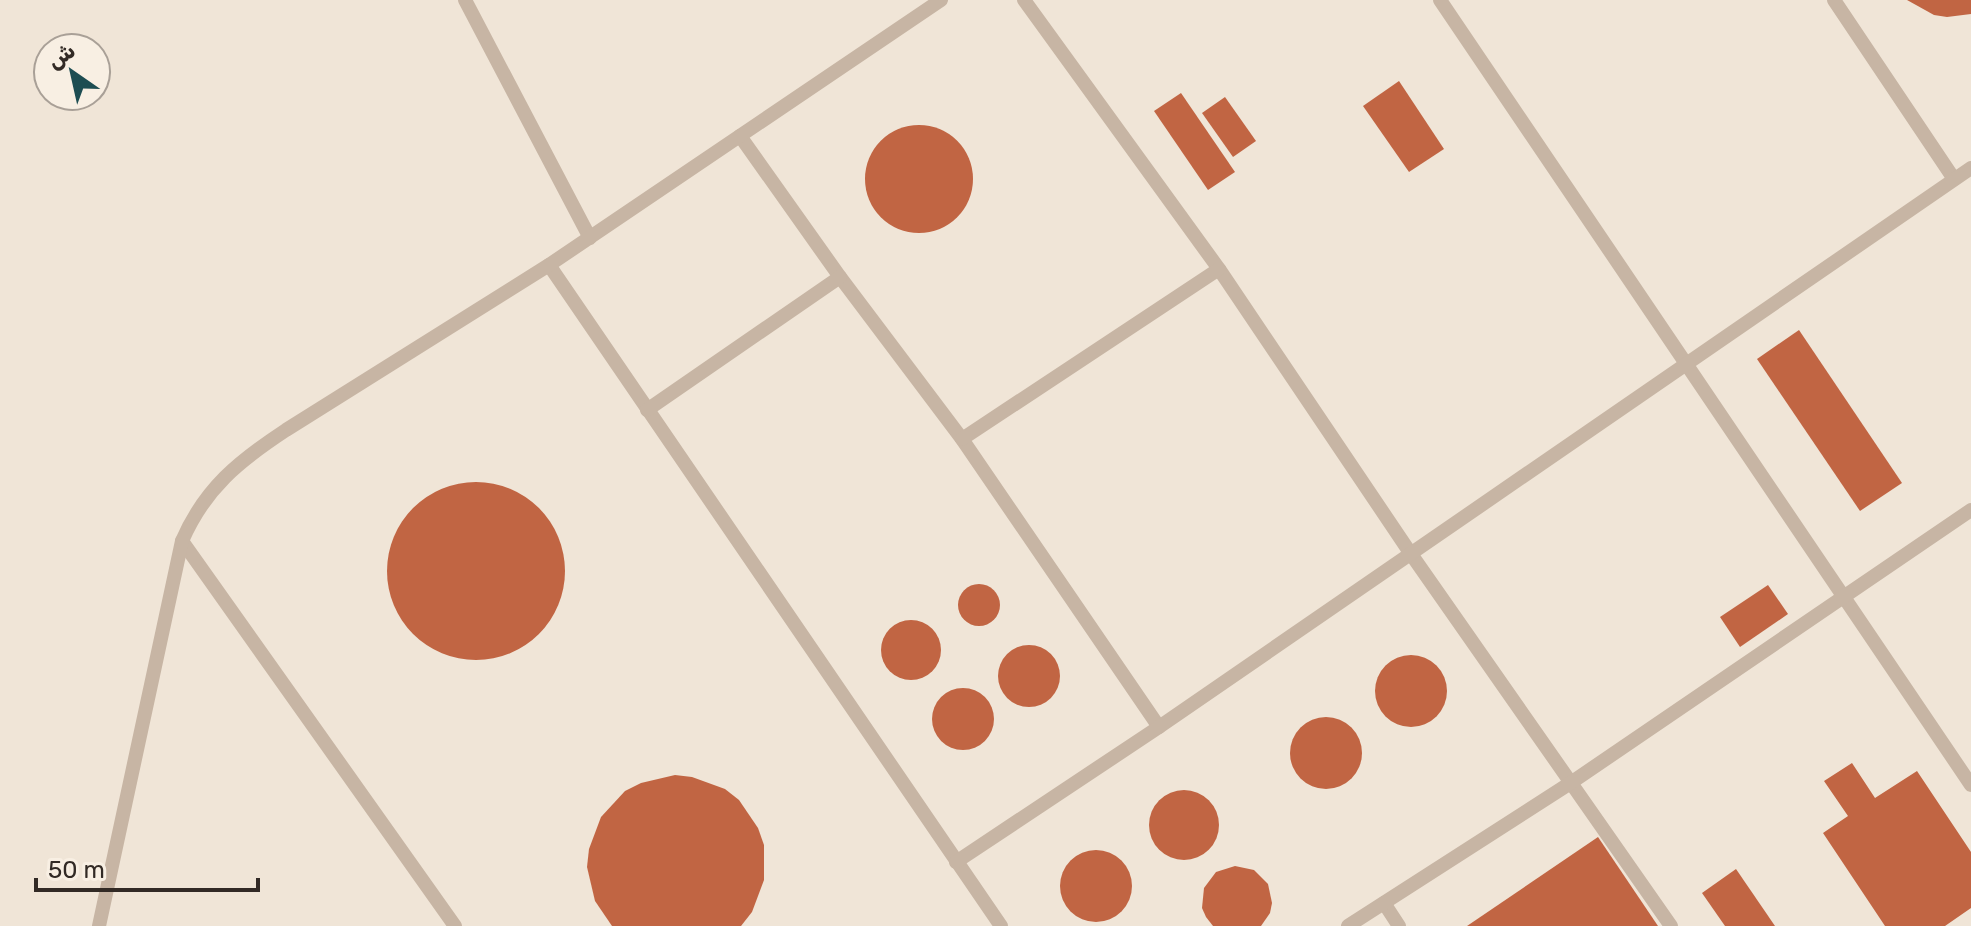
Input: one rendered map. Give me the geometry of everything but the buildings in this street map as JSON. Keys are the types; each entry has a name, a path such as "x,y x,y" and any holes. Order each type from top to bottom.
{"lane":[{"path":"465,0 590,238"},
{"path":"99,926 182,541 194,514 213,488 258,448 549,265 941,0"},
{"path":"1024,0 1219,269 1411,554 1671,926"},
{"path":"1440,0 1971,785"},
{"path":"1834,0 1954,179"},
{"path":"740,136 840,277 962,439 1159,727"},
{"path":"956,862 1159,727 1971,168"},
{"path":"549,265 1001,926"},
{"path":"962,439 1219,269"},
{"path":"647,410 840,277"},
{"path":"1348,926 1572,782 1971,510"},
{"path":"182,541 455,926"},
{"path":"1384,903 1399,926"}]}
